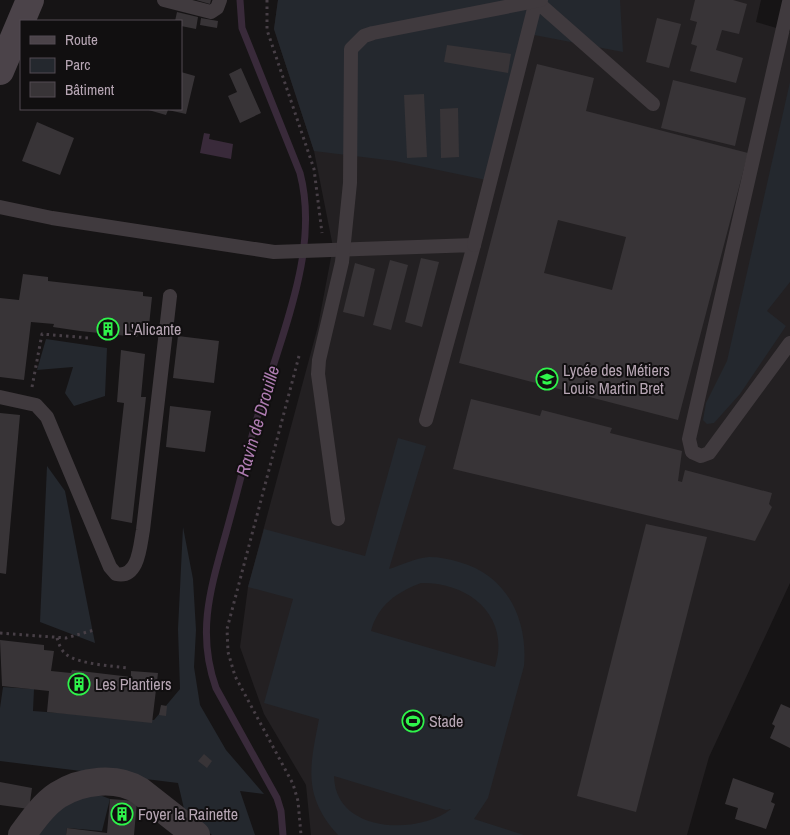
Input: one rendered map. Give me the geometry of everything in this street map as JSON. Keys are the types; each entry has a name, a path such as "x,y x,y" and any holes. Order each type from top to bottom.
{"main road":[{"path":"21,20 30,0"},
{"path":"0,70 20,23"}],"street":[{"path":"22,835 49,802 59,794 76,787 110,781 130,785 140,791 196,835"}],"lane":[{"path":"164,0 211,12 217,8 220,0"},
{"path":"539,0 653,104"},
{"path":"426,420 539,0"},
{"path":"338,519 318,374 319,360 344,250 350,184 350,56 356,42 373,33 539,0"},
{"path":"780,0 790,2 689,439 689,447 692,452 701,456 709,453 790,342"},
{"path":"0,207 52,218 258,251 287,252 474,245"},
{"path":"0,397 40,408 47,417 112,571 120,575 126,573 131,570 137,560 143,530 170,296"}],"path":[{"path":"267,0 267,30 314,169 322,221 320,251"},
{"path":"29,404 42,334 89,338"},
{"path":"301,349 228,629 228,652 235,676 293,784 298,801 301,835"},
{"path":"0,633 66,638 94,630"},
{"path":"57,638 64,653 71,658 107,666 128,668"}],"shaded area":[{"name":"Lycée des Métiers Louis Martin Bret","path":"278,0 761,0 756,22 790,32 790,583 709,757 687,835 311,835 306,785 264,714 240,647 248,587 318,326 333,247 314,151 274,29"},
{"path":"204,133 210,134 209,139 233,144 231,159 200,153"}],"green space":[{"path":"278,0 620,0 623,52 529,34 491,181 395,161 314,151 274,29"},
{"path":"790,82 790,282 767,311 786,326 740,394 714,423 707,424 703,420 706,403 727,361"},
{"path":"46,339 107,348 105,396 74,406 65,393 73,367 37,370"},
{"path":"398,438 426,446 389,569 429,557 452,560 476,568 490,577 502,588 511,601 518,616 522,632 524,666 488,798 474,819 524,835 338,835 326,820 314,793 312,780 313,751 319,719 264,703 293,599 248,587 264,529 365,556","holes":["421,583 439,584 455,589 470,596 482,606 491,618 497,632 498,649 495,667 371,631 378,614 396,595","334,776 446,810 451,809 437,817 419,823 381,824 363,819 348,809 338,795"]},
{"path":"47,466 65,491 95,643 40,622"},
{"path":"183,527 193,579 196,630 194,667 200,705 226,750 264,794 240,791 255,835 212,835 185,813 178,783 0,761 0,708 3,687 34,689 33,711 154,720 180,689 178,629"},
{"path":"87,790 110,799 102,831 67,828 66,835 32,835 52,807"}],"building":[{"path":"196,0 211,0 210,4"},
{"path":"695,0 733,0 747,4 739,34 722,30 716,50 743,58 736,83 690,71 697,46 691,44 697,22 690,20"},
{"path":"177,12 198,17 196,29 182,26 182,20 175,20"},
{"path":"201,18 218,21 217,28 200,25"},
{"path":"657,18 681,24 669,68 646,62"},
{"path":"447,45 511,54 508,73 444,62"},
{"path":"537,64 594,78 586,111 748,153 678,420 459,363","holes":["558,220 626,237 612,290 544,273"]},
{"path":"241,68 261,113 240,123 228,96 237,92 229,74"},
{"path":"182,72 195,76 186,114 168,110 182,110"},
{"path":"673,80 746,98 735,146 661,128"},
{"path":"424,94 427,157 407,158 404,95"},
{"path":"458,108 459,157 441,158 440,109"},
{"path":"148,110 168,110 166,115"},
{"path":"37,122 74,138 60,175 22,161"},
{"path":"421,258 439,262 422,327 405,322"},
{"path":"390,260 408,265 391,330 373,325"},
{"path":"355,263 375,269 364,317 343,312"},
{"name":"L'Alicante","path":"23,274 48,277 48,281 143,292 143,296 152,297 148,335 138,334 137,337 80,331 53,327 54,324 31,322 24,380 0,377 0,298 19,300"},
{"path":"178,336 219,341 214,383 173,378"},
{"path":"121,350 145,354 141,397 146,397 132,523 111,519 124,403 117,402"},
{"path":"471,399 540,416 542,410 612,428 610,433 682,451 678,481 682,482 685,470 772,493 769,504 772,507 755,541 453,469"},
{"path":"170,406 211,411 205,452 166,447"},
{"path":"0,413 20,415 6,574 0,573"},
{"path":"646,524 707,537 636,812 577,796"},
{"name":"Les Plantiers","path":"0,640 44,645 44,650 54,651 51,671 71,673 72,670 131,677 131,671 158,673 152,723 47,712 49,691 2,686"},
{"path":"781,704 790,708 790,748 770,738 775,726 772,724"},
{"path":"161,705 167,706 166,716 159,715"},
{"path":"204,754 212,761 207,768 198,761"},
{"path":"733,778 774,793 771,802 775,804 766,829 735,819 738,808 725,804"},
{"path":"0,782 32,788 29,809 0,805"},
{"name":"Foyer la Rainette","path":"110,799 137,801 134,835 66,835 67,828 107,833"}],"waterway":[{"name":"Ravin de Drouille","path":"240,0 242,28 300,173 305,202 305,231 302,261 296,290 256,421 215,572 206,629 210,667 216,688 277,798 281,811 283,835"}],"place":[{"name":"L'Alicante","path":"108,329"},
{"name":"Lycée des Métiers Louis Martin Bret","path":"547,379"},
{"name":"Les Plantiers","path":"79,684"},
{"name":"Stade","path":"413,721"},
{"name":"Foyer la Rainette","path":"122,814"}]}
